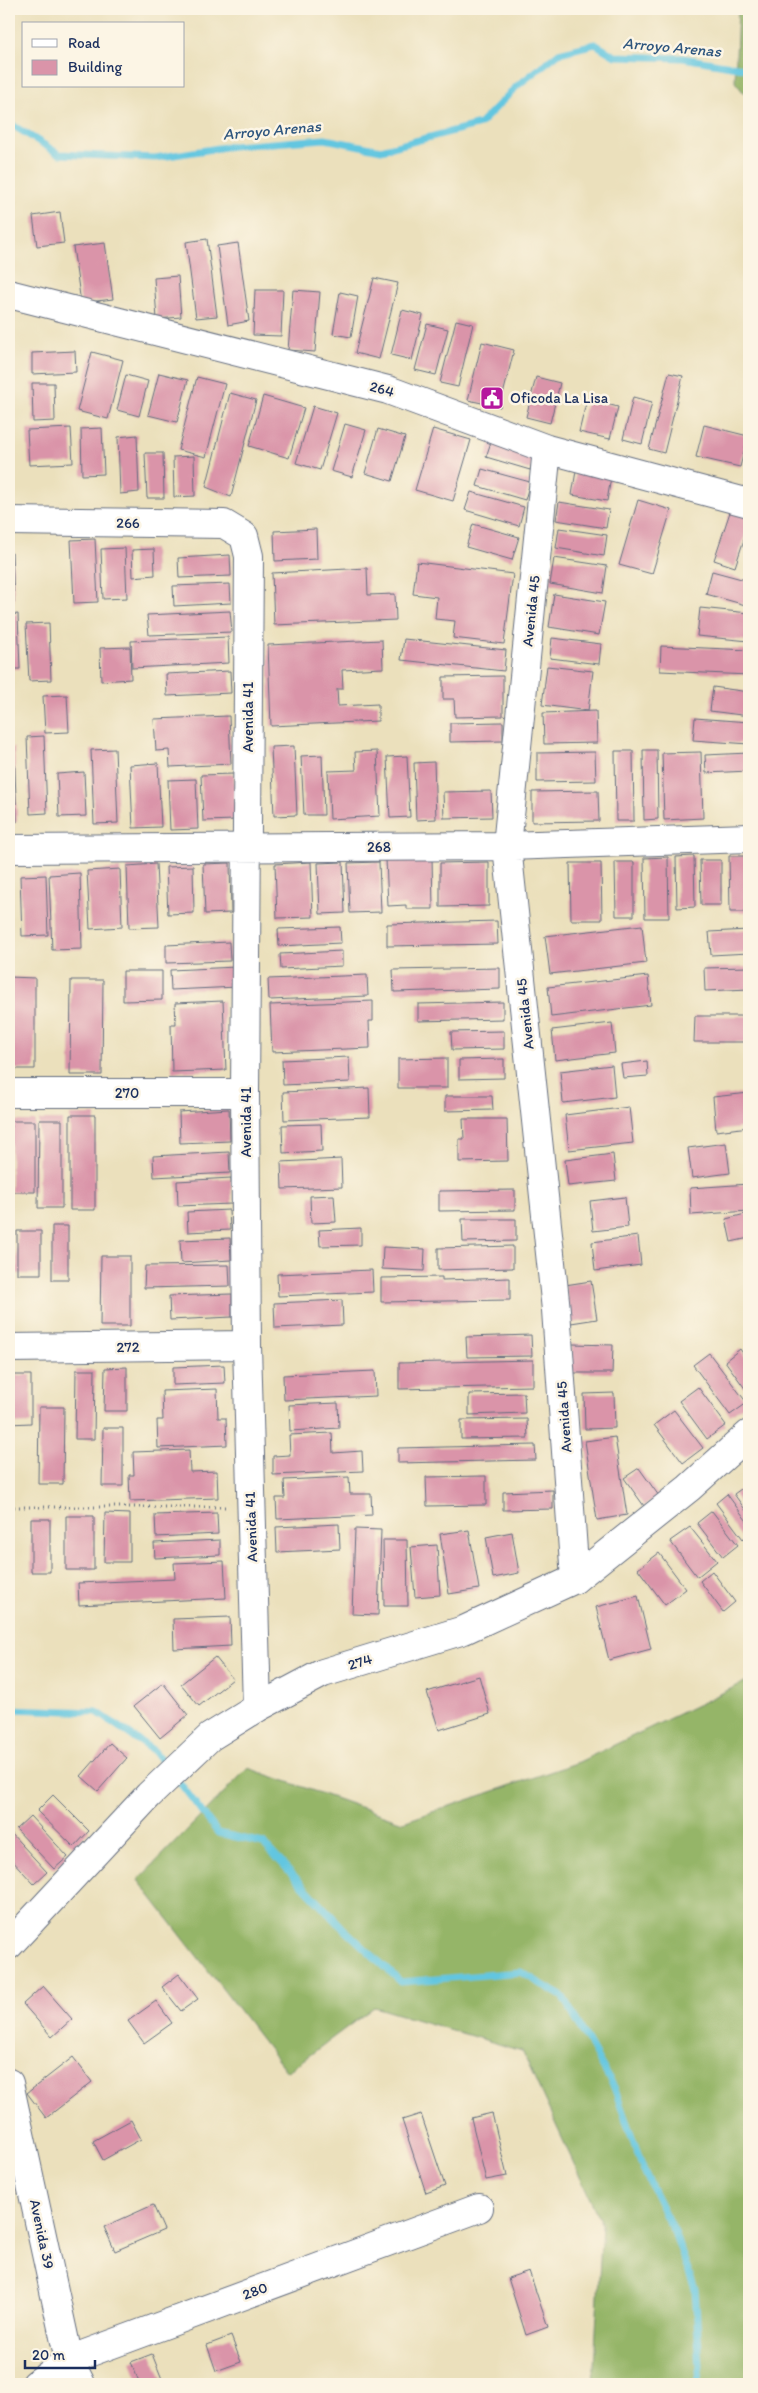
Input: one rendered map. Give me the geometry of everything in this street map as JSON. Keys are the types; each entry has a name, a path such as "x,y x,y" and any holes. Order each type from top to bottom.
{"street":[{"name":"264","path":"9,294 388,390 547,449 749,503"},
{"name":"Avenida 45","path":"547,449 507,846 556,1310 575,1579"},
{"name":"266","path":"9,521 224,524 244,536"},
{"name":"Avenida 41","path":"244,536 249,556 245,1092 247,1346 257,1708"},
{"name":"268","path":"9,849 507,846 749,838"},
{"name":"270","path":"9,1093 245,1092"},
{"name":"272","path":"9,1348 247,1346"},
{"name":"274","path":"9,1945 148,1795 210,1737 257,1708 323,1673 464,1630 575,1579 689,1488 749,1434"},
{"name":"Avenida 39","path":"9,2083 75,2372"},
{"name":"280","path":"36,2384 75,2372 479,2208"}],"path":[{"path":"9,1507 250,1507"}],"green space":[{"path":"738,9 749,9 749,99 735,82"},
{"path":"749,1680 749,2384 593,2384 602,2225 522,2051 374,2007 287,2072 138,1880 248,1768 403,1822 579,1762"}],"building":[{"path":"60,212 64,243 37,246 33,216"},
{"path":"207,239 217,316 196,318 186,242"},
{"path":"105,243 113,299 81,303 73,247"},
{"path":"238,243 249,321 228,325 217,246"},
{"path":"178,276 181,317 157,319 154,278"},
{"path":"374,278 398,283 379,359 355,353"},
{"path":"255,290 283,290 281,336 253,335"},
{"path":"293,290 320,292 315,352 288,350"},
{"path":"340,292 358,296 351,337 333,334"},
{"path":"402,310 423,315 412,360 391,355"},
{"path":"456,320 473,324 458,387 440,383"},
{"path":"427,324 448,329 436,375 415,370"},
{"path":"482,342 514,350 500,407 468,400"},
{"path":"75,351 76,372 32,374 32,353"},
{"path":"92,352 123,360 108,419 77,411"},
{"path":"159,373 188,380 177,422 148,415"},
{"path":"669,373 683,376 664,453 649,449"},
{"path":"126,375 148,381 139,416 117,410"},
{"path":"197,377 225,384 206,457 178,450"},
{"path":"536,377 560,383 550,423 526,417"},
{"path":"32,383 54,383 55,421 33,422"},
{"path":"230,393 256,400 231,497 206,487"},
{"path":"263,396 304,408 289,458 249,446"},
{"path":"633,397 652,402 642,444 623,439"},
{"path":"587,399 618,407 610,439 579,432"},
{"path":"313,406 337,413 320,470 296,463"},
{"path":"345,424 366,430 352,477 331,471"},
{"path":"704,425 748,436 740,467 696,457"},
{"path":"71,428 73,463 29,465 27,430"},
{"path":"102,428 104,474 82,475 81,429"},
{"path":"378,429 405,437 392,481 365,473"},
{"path":"433,429 471,440 453,501 415,490"},
{"path":"137,435 139,492 120,494 118,437"},
{"path":"491,442 534,455 530,470 486,457"},
{"path":"145,453 163,453 164,498 147,498"},
{"path":"194,456 195,496 174,497 173,457"},
{"path":"482,469 530,482 525,500 477,486"},
{"path":"576,471 611,477 607,501 572,495"},
{"path":"471,492 524,507 519,526 465,510"},
{"path":"638,500 671,510 652,574 619,565"},
{"path":"559,502 609,510 606,528 556,520"},
{"path":"731,509 749,515 749,524 735,567 714,560"},
{"path":"473,524 519,537 512,560 466,547"},
{"path":"559,528 607,535 604,556 556,548"},
{"path":"316,529 317,559 275,561 274,531"},
{"path":"95,539 98,602 74,603 71,540"},
{"path":"125,548 127,598 103,599 101,549"},
{"path":"154,549 155,575 133,577 132,550"},
{"path":"9,553 12,553 14,602 9,602"},
{"path":"230,555 231,576 179,578 178,558"},
{"path":"554,558 607,566 603,593 550,584"},
{"path":"417,562 513,574 504,644 453,638 455,621 435,619 437,597 413,594"},
{"path":"367,568 368,595 395,594 396,620 274,625 272,573"},
{"path":"712,571 749,581 749,606 706,594"},
{"path":"230,584 231,603 174,606 173,586"},
{"path":"554,594 605,602 599,635 549,627"},
{"path":"700,608 749,613 749,641 697,636"},
{"path":"230,611 232,632 149,635 147,615"},
{"path":"18,614 20,669 9,669 9,615"},
{"path":"49,623 51,680 29,681 26,624"},
{"path":"228,637 229,663 132,668 131,641"},
{"path":"552,638 601,644 599,664 550,658"},
{"path":"404,639 506,650 504,671 401,660"},
{"path":"382,640 383,668 342,670 343,689 337,689 338,706 378,704 378,721 271,726 268,645"},
{"path":"661,646 749,650 749,675 660,671"},
{"path":"130,647 131,679 101,681 100,648"},
{"path":"547,666 593,671 588,711 542,705"},
{"path":"230,671 231,693 167,696 166,674"},
{"path":"503,676 503,716 455,717 454,699 443,699 443,677"},
{"path":"713,687 749,692 749,716 710,711"},
{"path":"67,695 69,732 45,733 43,696"},
{"path":"596,711 597,743 544,744 543,713"},
{"path":"229,716 231,764 170,767 169,750 156,751 154,719"},
{"path":"695,718 749,722 749,744 693,740"},
{"path":"503,722 503,741 450,742 450,723"},
{"path":"44,736 47,813 30,814 27,737"},
{"path":"294,746 297,815 274,816 271,747"},
{"path":"9,748 14,748 17,822 9,822"},
{"path":"115,749 118,823 94,824 91,750"},
{"path":"643,750 657,750 658,819 644,820"},
{"path":"377,751 380,816 330,819 328,771 356,770 355,752"},
{"path":"615,751 633,751 634,821 616,821"},
{"path":"595,752 596,781 537,782 537,753"},
{"path":"701,752 703,818 664,820 662,753"},
{"path":"749,753 749,771 706,773 705,755"},
{"path":"322,755 324,815 304,815 301,756"},
{"path":"407,756 410,817 390,818 387,757"},
{"path":"434,762 436,819 416,820 414,763"},
{"path":"158,763 161,827 133,828 130,765"},
{"path":"84,772 86,816 59,817 57,774"},
{"path":"234,774 236,820 203,821 201,775"},
{"path":"196,779 198,829 170,830 168,780"},
{"path":"491,791 492,817 444,818 443,792"},
{"path":"598,791 599,821 532,822 532,792"},
{"path":"694,856 695,907 677,908 676,857"},
{"path":"729,856 749,856 749,912 730,912"},
{"path":"668,857 669,918 645,918 644,858"},
{"path":"432,858 433,909 406,909 406,905 388,906 386,859"},
{"path":"700,860 721,860 721,905 701,905"},
{"path":"311,862 313,917 277,918 275,864"},
{"path":"343,862 345,913 320,914 318,863"},
{"path":"379,862 381,912 350,913 348,863"},
{"path":"489,862 489,906 440,907 440,863"},
{"path":"615,862 634,862 634,916 616,916"},
{"path":"230,863 231,913 205,914 203,864"},
{"path":"570,863 601,863 602,920 571,920"},
{"path":"156,864 159,927 129,928 127,866"},
{"path":"193,866 194,913 168,914 166,867"},
{"path":"120,869 122,927 90,929 87,871"},
{"path":"80,873 82,949 52,950 49,875"},
{"path":"46,875 48,935 22,936 20,876"},
{"path":"497,921 498,944 387,946 387,924"},
{"path":"642,925 646,963 550,974 545,936"},
{"path":"340,927 341,943 279,946 278,929"},
{"path":"749,930 749,953 711,955 709,932"},
{"path":"229,942 230,961 166,963 166,945"},
{"path":"342,951 342,966 281,969 280,954"},
{"path":"237,967 238,987 171,990 170,970"},
{"path":"749,967 749,989 705,991 704,968"},
{"path":"500,968 500,989 394,992 393,970"},
{"path":"123,971 162,971 162,1000 123,1001"},
{"path":"367,975 368,996 269,1000 268,979"},
{"path":"648,976 651,1005 551,1017 548,987"},
{"path":"9,977 35,978 35,1069 9,1069"},
{"path":"71,980 103,980 102,1075 70,1075"},
{"path":"223,1001 226,1070 172,1072 171,1024 176,1024 175,1003"},
{"path":"373,1001 373,1021 369,1021 370,1048 272,1052 270,1005"},
{"path":"503,1002 503,1019 418,1021 418,1004"},
{"path":"695,1016 749,1016 749,1042 694,1042"},
{"path":"612,1023 615,1053 555,1060 552,1030"},
{"path":"504,1031 504,1049 452,1050 451,1032"},
{"path":"349,1057 350,1082 283,1085 282,1060"},
{"path":"447,1058 447,1088 398,1088 398,1059"},
{"path":"504,1059 504,1078 459,1079 459,1060"},
{"path":"647,1061 648,1076 623,1078 621,1064"},
{"path":"612,1065 615,1097 563,1103 560,1071"},
{"path":"369,1088 370,1117 284,1120 283,1092"},
{"path":"749,1093 749,1127 716,1131 713,1097"},
{"path":"445,1096 492,1096 493,1110 445,1111"},
{"path":"629,1107 633,1143 569,1150 565,1115"},
{"path":"229,1109 230,1141 180,1143 179,1112"},
{"path":"70,1115 95,1115 95,1210 70,1210"},
{"path":"463,1119 507,1119 508,1161 459,1162 459,1139 464,1139"},
{"path":"39,1120 62,1120 62,1208 38,1208"},
{"path":"11,1121 35,1121 35,1192 11,1192"},
{"path":"321,1124 322,1151 283,1153 282,1125"},
{"path":"726,1143 730,1173 692,1178 688,1148"},
{"path":"229,1152 230,1173 154,1177 153,1156"},
{"path":"613,1154 616,1181 568,1186 565,1160"},
{"path":"341,1159 342,1187 282,1189 281,1162"},
{"path":"231,1178 232,1204 178,1206 177,1181"},
{"path":"749,1184 749,1211 691,1215 690,1188"},
{"path":"515,1190 515,1210 439,1211 439,1191"},
{"path":"334,1195 336,1222 311,1223 310,1196"},
{"path":"625,1197 628,1227 593,1231 590,1201"},
{"path":"229,1210 230,1230 188,1232 187,1212"},
{"path":"749,1213 749,1238 731,1242 726,1219"},
{"path":"462,1219 516,1219 516,1241 463,1242"},
{"path":"52,1226 68,1226 68,1280 52,1280"},
{"path":"361,1228 361,1245 320,1246 319,1230"},
{"path":"17,1231 41,1231 41,1274 17,1274"},
{"path":"638,1236 641,1265 595,1271 592,1242"},
{"path":"230,1238 231,1260 181,1263 180,1240"},
{"path":"513,1246 513,1268 438,1270 438,1248"},
{"path":"383,1247 425,1249 424,1271 382,1269"},
{"path":"101,1256 130,1256 130,1326 100,1326"},
{"path":"229,1265 230,1286 144,1288 145,1266"},
{"path":"372,1270 373,1292 278,1296 277,1274"},
{"path":"442,1277 442,1280 510,1278 510,1300 381,1302 381,1278"},
{"path":"591,1281 597,1319 571,1323 565,1285"},
{"path":"232,1294 232,1317 170,1320 169,1296"},
{"path":"342,1300 343,1325 275,1328 274,1303"},
{"path":"531,1335 532,1356 467,1357 466,1337"},
{"path":"572,1344 613,1345 612,1373 571,1373"},
{"path":"740,1349 749,1362 749,1394 725,1361"},
{"path":"709,1353 747,1403 730,1415 693,1365"},
{"path":"533,1360 533,1386 399,1389 399,1363"},
{"path":"224,1365 225,1383 173,1385 173,1367"},
{"path":"127,1367 127,1411 104,1411 105,1368"},
{"path":"76,1370 95,1370 94,1439 75,1439"},
{"path":"375,1371 376,1396 284,1400 283,1375"},
{"path":"9,1375 31,1375 31,1423 9,1424"},
{"path":"698,1387 726,1425 707,1439 679,1401"},
{"path":"217,1389 218,1418 226,1418 227,1445 158,1448 157,1420 163,1420 162,1391"},
{"path":"524,1393 525,1413 469,1415 469,1394"},
{"path":"614,1393 615,1428 585,1429 584,1394"},
{"path":"338,1403 339,1428 290,1431 289,1405"},
{"path":"39,1407 64,1407 63,1484 38,1484"},
{"path":"674,1410 703,1448 683,1463 654,1425"},
{"path":"527,1419 528,1438 461,1439 461,1420"},
{"path":"103,1428 123,1428 123,1486 102,1486"},
{"path":"332,1433 333,1453 362,1451 363,1471 273,1475 273,1456 290,1455 289,1435"},
{"path":"615,1437 627,1515 597,1520 585,1441"},
{"path":"535,1445 536,1460 398,1463 398,1448"},
{"path":"189,1450 190,1472 217,1471 218,1498 130,1501 129,1475 134,1475 133,1452"},
{"path":"639,1468 659,1496 644,1506 624,1478"},
{"path":"486,1476 486,1505 427,1506 426,1477"},
{"path":"349,1477 350,1494 371,1494 372,1515 277,1519 276,1498 285,1498 284,1480"},
{"path":"749,1485 749,1515 734,1494"},
{"path":"553,1490 553,1509 503,1510 503,1492"},
{"path":"727,1494 749,1524 749,1534 743,1539 716,1503"},
{"path":"712,1511 738,1545 723,1557 697,1523"},
{"path":"105,1513 130,1514 130,1562 104,1562"},
{"path":"217,1513 218,1534 156,1537 155,1515"},
{"path":"66,1516 94,1516 94,1570 66,1570"},
{"path":"31,1519 50,1519 50,1572 31,1572"},
{"path":"339,1524 340,1549 277,1552 276,1527"},
{"path":"690,1527 717,1561 697,1577 670,1541"},
{"path":"355,1529 381,1530 378,1615 352,1614"},
{"path":"469,1530 479,1589 449,1594 440,1534"},
{"path":"512,1532 519,1573 493,1578 486,1537"},
{"path":"220,1540 220,1555 155,1558 154,1543"},
{"path":"383,1540 407,1540 408,1606 384,1606"},
{"path":"437,1545 440,1595 415,1597 411,1547"},
{"path":"659,1553 686,1589 665,1605 638,1569"},
{"path":"224,1561 226,1598 79,1605 78,1583 175,1579 174,1563"},
{"path":"712,1571 735,1602 723,1612 700,1581"},
{"path":"638,1596 651,1649 609,1660 596,1607"},
{"path":"230,1617 231,1646 174,1649 173,1619"},
{"path":"215,1657 233,1679 199,1706 181,1684"},
{"path":"479,1676 490,1714 439,1730 427,1692"},
{"path":"163,1683 188,1715 160,1738 134,1706"},
{"path":"110,1743 127,1758 98,1791 81,1776"},
{"path":"53,1795 89,1831 74,1847 37,1811"},
{"path":"30,1816 68,1857 54,1869 16,1829"},
{"path":"9,1831 47,1872 34,1884 9,1857"},
{"path":"179,1974 198,1999 181,2011 162,1987"},
{"path":"43,1986 72,2019 52,2037 23,2004"},
{"path":"156,2001 172,2023 144,2043 128,2021"},
{"path":"73,2057 92,2082 46,2118 27,2093"},
{"path":"492,2113 507,2176 486,2180 471,2118"},
{"path":"421,2114 445,2186 426,2193 402,2120"},
{"path":"131,2120 141,2139 103,2160 93,2141"},
{"path":"153,2205 164,2230 115,2251 104,2227"},
{"path":"529,2271 548,2327 526,2335 508,2278"},
{"path":"231,2336 241,2362 216,2371 207,2345"},
{"path":"152,2354 164,2384 140,2384 131,2362"}],"waterway":[{"name":"Arroyo Arenas","path":"9,123 59,154 155,158 232,146 325,139 381,150 480,124 517,86 559,53 595,44 615,56 683,58 749,69"},
{"path":"9,1709 97,1712 154,1751 169,1770"},
{"path":"176,1778 218,1833 263,1843 342,1927 401,1982 521,1972 563,1997 614,2087 644,2171 674,2232 695,2289 700,2366 697,2384"}],"place":[{"name":"Oficoda La Lisa","path":"492,398"}]}
